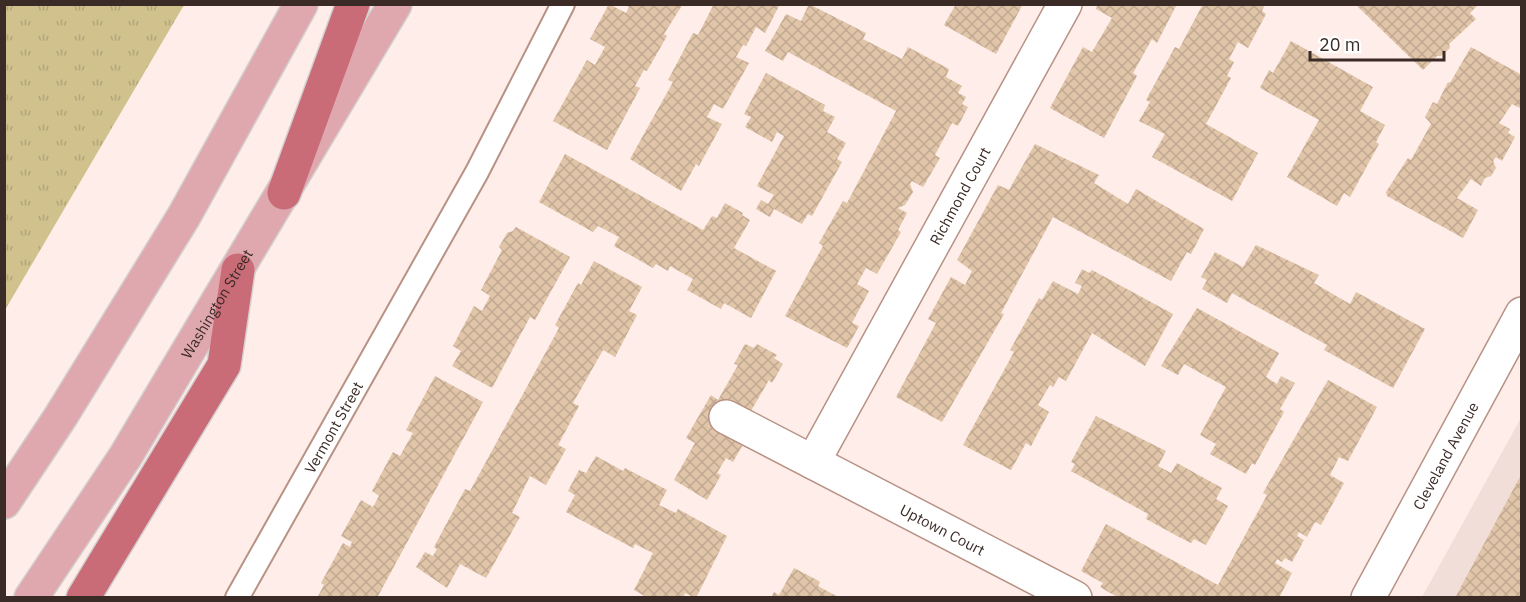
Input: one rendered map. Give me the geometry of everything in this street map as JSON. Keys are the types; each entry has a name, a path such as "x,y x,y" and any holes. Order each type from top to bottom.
{"highway":[{"path":"284,193 353,4"},
{"path":"83,597 224,365 238,270"}],"main road":[{"path":"4,502 62,416 184,216 301,4"},
{"name":"Washington Street","path":"32,597 125,457 395,4"}],"street":[{"name":"Richmond Court","path":"813,462 1065,4"},
{"name":"Cleveland Avenue","path":"1368,597 1521,314"},
{"name":"Uptown Court","path":"726,417 1075,597"}],"lane":[{"name":"Vermont Street","path":"237,597 477,172 563,4"}],"shaded area":[{"path":"1521,418 1521,597 1422,597"}],"green space":[{"path":"4,5 184,5 5,310"}],"building":[{"path":"609,4 626,13 629,7 623,4 683,4 664,34 667,36 647,71 644,70 635,86 640,88 607,150 553,121 587,60 595,65 605,47 590,39"},
{"path":"714,4 780,4 765,33 756,27 746,46 743,45 736,57 749,63 723,109 714,104 707,117 722,124 699,166 696,164 681,191 630,159 673,82 668,80 693,33 698,35"},
{"path":"809,4 866,33 863,39 902,59 908,47 949,69 946,77 962,86 958,93 966,97 962,104 968,107 958,126 952,123 935,155 940,158 923,187 912,181 910,184 913,192 905,205 898,208 907,213 898,230 901,232 877,274 866,268 857,284 869,291 852,323 859,326 847,348 785,316 823,246 819,243 843,201 847,203 896,111 788,52 783,61 765,51 786,14 801,21"},
{"path":"956,4 1023,4 996,54 944,25"},
{"path":"1098,4 1177,4 1157,43 1152,39 1133,73 1137,76 1104,138 1050,108 1083,47 1092,52 1112,18 1096,9"},
{"path":"1203,4 1265,4 1262,11 1266,14 1248,48 1238,42 1229,59 1234,62 1227,76 1231,78 1206,124 1258,153 1232,201 1152,157 1165,134 1139,121 1150,102 1146,100 1175,47 1179,49"},
{"path":"1355,4 1479,4 1470,13 1476,19 1449,44 1450,48 1441,56 1437,56 1423,70"},
{"path":"1291,41 1373,87 1360,111 1385,125 1376,142 1379,144 1350,197 1344,193 1337,206 1287,177 1319,120 1260,88 1269,70 1273,73"},
{"path":"1471,47 1522,75 1522,109 1512,104 1499,123 1510,129 1508,133 1515,137 1502,161 1496,157 1493,161 1496,168 1491,176 1485,178 1481,186 1471,179 1457,198 1478,210 1463,238 1387,196 1386,192 1408,158 1411,160 1431,124 1425,117 1433,102 1437,104 1448,82 1450,83"},
{"path":"766,73 825,105 823,111 835,117 827,132 846,143 837,159 842,162 812,216 808,214 802,224 774,209 770,217 756,209 761,200 768,204 774,195 757,186 784,136 777,132 772,142 745,127 751,117 744,114"},
{"path":"1035,144 1099,175 1094,183 1128,204 1136,189 1204,229 1191,254 1187,252 1171,281 1053,217 1001,313 1004,314 942,422 896,397 936,323 928,319 951,277 965,285 972,271 957,260 998,185 1009,190"},
{"path":"565,154 703,230 712,216 717,218 725,203 743,213 742,215 750,220 734,248 776,271 751,318 724,303 721,309 687,290 693,279 670,266 668,271 656,264 653,268 614,246 619,237 598,226 593,232 539,202"},
{"path":"516,227 570,257 535,320 530,317 492,388 452,366 461,351 453,346 474,306 482,311 490,296 481,290 502,250 499,247 507,233"},
{"path":"1256,245 1319,275 1314,283 1350,304 1356,292 1425,329 1393,388 1324,350 1327,345 1232,293 1227,303 1202,289 1207,280 1201,277 1215,252 1243,267"},
{"path":"594,261 642,287 629,311 637,315 615,357 603,350 573,403 579,406 558,445 566,449 546,485 530,476 512,513 520,517 486,578 460,564 447,588 416,567 425,552 433,556 437,549 434,547 465,489 470,491 559,328 555,325 578,283 581,285"},
{"path":"1082,269 1089,273 1092,270 1173,314 1145,366 1092,333 1066,381 1059,377 1053,387 1050,385 1038,405 1049,412 1031,446 1026,443 1011,470 963,445 1014,352 1010,350 1039,298 1042,300 1053,281 1078,294 1082,286 1075,283"},
{"path":"1197,308 1279,353 1266,377 1277,384 1281,376 1295,383 1280,409 1284,412 1255,465 1252,463 1246,474 1210,454 1216,444 1200,435 1226,387 1184,364 1178,375 1161,366"},
{"path":"745,344 754,348 757,344 777,355 774,358 783,364 772,383 769,380 748,416 757,420 733,462 726,458 717,473 721,475 707,500 674,480 695,443 686,438 711,395 718,400 738,365 734,364"},
{"path":"435,376 483,402 377,598 317,598 324,585 321,583 343,543 350,547 352,542 341,536 361,500 373,507 379,496 372,491 393,452 400,456 413,433 406,430"},
{"path":"1328,380 1377,407 1348,461 1339,457 1330,475 1344,483 1321,525 1315,522 1307,537 1299,532 1297,536 1304,540 1292,562 1285,558 1282,562 1277,559 1275,563 1292,573 1279,598 1119,598 1100,587 1103,583 1081,571 1106,524 1218,585 1267,495 1263,493"},
{"path":"1096,416 1166,451 1158,466 1171,473 1177,463 1222,488 1216,499 1228,506 1206,545 1194,539 1191,543 1146,519 1148,514 1071,471 1075,464 1071,462"},
{"path":"596,456 623,471 625,468 667,490 659,505 676,513 678,509 727,536 696,598 685,593 683,598 648,598 634,590 653,553 635,544 633,548 566,512 575,495 568,491 579,470 586,473"},
{"path":"1522,473 1522,598 1455,598"},
{"path":"794,568 817,580 820,582 818,586 840,598 771,598 774,592 779,595"}]}
